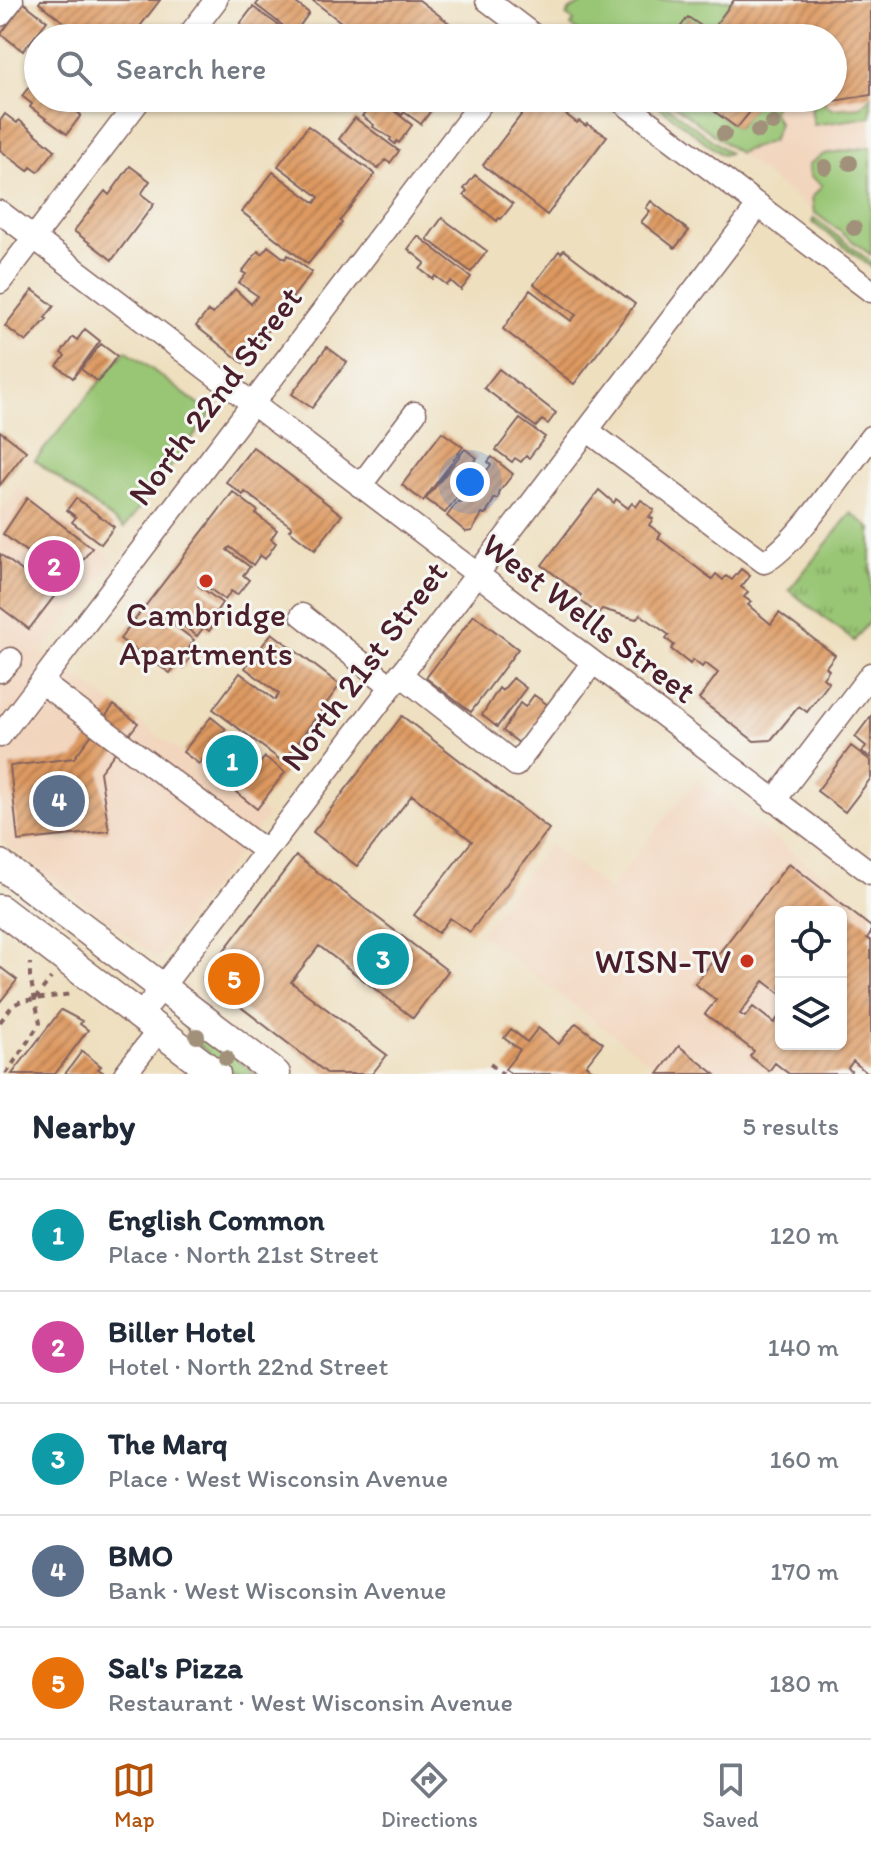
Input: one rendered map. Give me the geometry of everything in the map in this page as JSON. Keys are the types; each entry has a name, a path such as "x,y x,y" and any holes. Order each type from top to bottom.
{"main road":[{"path":"0,864 276,1074"},
{"path":"0,909 216,1074"}],"street":[{"path":"0,15 12,0"},
{"path":"198,24 216,0"},
{"path":"487,0 517,24"},
{"path":"0,282 130,112"},
{"name":"North 22nd Street","path":"0,736 474,112"},
{"path":"636,112 871,291"},
{"name":"North 21st Street","path":"125,1074 162,987 759,205"},
{"name":"West Wells Street","path":"0,212 871,873"},
{"path":"360,486 415,413"},
{"path":"587,430 764,562 773,558 789,542 871,437"},
{"path":"302,615 516,765 592,664"},
{"path":"774,801 871,674"},
{"path":"41,682 265,851"}],"path":[{"path":"6,1074 40,1023 30,963"},
{"path":"35,999 51,978"},
{"path":"0,1022 12,1006 21,1001 72,994"},
{"path":"490,1064 503,1074"}],"shaded area":[{"path":"734,0 871,0 871,255 683,112 847,112 847,24 716,24"},
{"path":"688,17 698,24 683,24"},
{"path":"19,487 115,560 41,652 268,815 158,958 0,840 0,512"},
{"path":"696,779 871,911 871,1074 658,1074 660,1070 480,934 549,844 609,890"}],"green space":[{"path":"589,0 734,0 716,24 698,24 688,17 683,24 572,24 574,21 566,16 570,10"},
{"path":"871,96 871,117 814,125 812,112 847,112 847,108 861,107"},
{"path":"666,112 675,112 729,153 722,155"},
{"path":"684,112 715,112 737,128 750,112 773,112 779,124 772,141 738,153"},
{"path":"871,147 871,255 814,212 812,198 822,185 810,176 809,164 824,154"},
{"path":"814,218 871,262 871,267 812,222"},
{"path":"126,350 211,414 124,528 35,460"},
{"path":"851,513 871,529 871,619 854,641 789,590"},
{"path":"181,1017 256,1074 237,1074 222,1065 188,1032"}],"building":[{"path":"41,0 160,0 142,24 66,24 39,3"},
{"path":"260,0 292,0 309,13 301,24 281,24 256,5"},
{"path":"312,0 419,0 451,24 344,24"},
{"path":"734,0 871,0 871,95 847,99 847,24 716,24"},
{"path":"24,3 47,21 45,24 24,24 23,51 1,34"},
{"path":"253,7 277,24 240,24"},
{"path":"688,17 698,24 683,24"},
{"path":"37,112 77,112 81,115 67,134"},
{"path":"365,112 395,112 412,125 395,144 362,116"},
{"path":"404,112 430,112 421,124"},
{"path":"523,112 564,112 577,123 587,124 607,136 547,215 483,165"},
{"path":"715,112 750,112 737,128"},
{"path":"5,114 17,123 19,120 55,150 38,172 31,167 28,171 0,150 0,121"},
{"path":"355,118 399,151 390,163 385,160 378,169 339,139"},
{"path":"308,126 375,174 340,221 342,223 308,264 242,212 273,172 315,203 319,197 278,166"},
{"path":"130,166 150,181 141,194 154,204 112,260 74,231 105,191 109,195"},
{"path":"475,175 513,204 501,219 497,221 464,195 467,191 464,189"},
{"path":"651,201 689,231 675,248 641,222 650,211 646,208"},
{"path":"442,218 487,251 471,272 427,239"},
{"path":"418,236 471,277 461,290 451,281 447,285 420,269 425,263 408,249"},
{"path":"268,246 285,259 288,255 312,272 243,363 196,326 208,311 213,314 235,289 251,304 258,296 239,283 246,274 242,272 258,251 262,254"},
{"path":"564,250 635,304 574,384 503,329 530,290 571,321 576,315 534,284 559,251"},
{"path":"33,290 54,306 47,319 26,342 5,326"},
{"path":"85,329 100,341 73,378 57,366 65,356 61,353 73,337 77,340"},
{"path":"101,344 117,356 98,382 81,369"},
{"path":"327,347 347,362 312,408 292,394"},
{"path":"499,369 556,413 548,424 542,420 536,427 484,388"},
{"path":"520,419 545,437 529,458 526,456 521,462 515,458 512,462 496,450"},
{"path":"0,431 26,451 0,485"},
{"path":"442,432 463,447 423,501 402,485"},
{"path":"253,447 342,515 315,550 289,530 292,527 245,492 243,495 226,482"},
{"path":"465,449 477,458 470,467 476,472 445,513 426,499"},
{"path":"492,457 513,474 486,514 482,514 472,531 466,532 447,516 458,501 461,503 467,496 469,486 475,485 491,465 488,462"},
{"path":"599,490 614,503 616,499 628,508 632,503 636,507 641,500 654,510 649,517 653,519 649,525 661,534 658,538 712,579 716,574 723,580 726,576 732,580 741,569 750,576 741,587 748,592 744,597 751,602 748,605 771,624 779,613 835,655 826,667 829,670 823,678 829,683 807,712 799,706 771,740 754,741 699,699 718,673 705,663 702,667 693,660 690,664 671,649 674,645 666,639 669,635 640,614 636,619 602,609 598,614 578,599 581,595 542,565"},
{"name":"Cambridge Apartments","path":"233,492 277,530 271,539 276,543 265,559 260,555 253,565 230,547 227,550 250,567 243,575 249,580 237,595 231,591 225,600 202,583 199,586 222,603 216,612 221,615 209,631 204,627 197,636 176,620 173,624 194,640 189,648 194,652 183,668 177,663 170,673 120,639"},
{"path":"27,498 92,548 65,583 60,579 52,590 56,594 29,629 0,607 0,554 25,573 36,559 3,534"},
{"path":"76,498 114,527 101,544 72,522 76,517 67,510"},
{"path":"474,615 518,649 471,712 426,678"},
{"path":"272,633 340,685 283,762 213,709 240,673 275,700 279,694 245,668"},
{"path":"513,678 526,688 497,727 482,715 499,688 502,691"},
{"path":"534,695 548,705 519,743 503,731 520,703 525,707"},
{"path":"114,705 138,723 100,772 109,831 18,841 10,766 74,758"},
{"path":"402,716 549,829 470,932 450,918 438,933 414,915 472,841 412,795 357,866 313,832"},
{"path":"871,716 871,758 862,752 866,746 855,737"},
{"path":"211,717 226,729 222,733 260,763 265,757 285,772 257,809 236,792 240,787 204,759 199,764 183,752"},
{"path":"851,746 871,761 871,778 845,812 817,791"},
{"path":"296,856 448,971 413,1018 319,946 291,982 387,1055 372,1074 328,1074 203,978"},
{"name":"WISN-TV","path":"789,863 844,906 775,906 775,989 764,981 740,1014 745,1017 753,1007 775,1022 775,1050 847,1050 847,908 871,927 867,938 871,941 871,1071 867,1073 853,1061 848,1068 851,1071 849,1074 789,1074 775,1063 769,1071 750,1056 754,1051 705,1014 716,1000 695,984"},
{"path":"0,967 17,980 0,1002"},
{"path":"61,1010 82,1021 80,1024 88,1030 55,1074 12,1074"},
{"path":"576,1023 603,1043 586,1065 598,1074 511,1074 505,1069 520,1050 504,1038 511,1029 527,1042 538,1028 559,1044"},
{"path":"679,1046 715,1074 658,1074"},
{"path":"82,1051 101,1066 98,1069 106,1074 65,1074"}],"place":[{"name":"Biller Hotel","path":"54,566"},
{"name":"Cambridge Apartments","path":"206,581"},
{"name":"English Common","path":"232,761"},
{"name":"BMO","path":"59,801"},
{"name":"The Marq","path":"383,959"},
{"name":"WISN-TV","path":"747,961"},
{"name":"Sal's Pizza","path":"234,979"}]}
